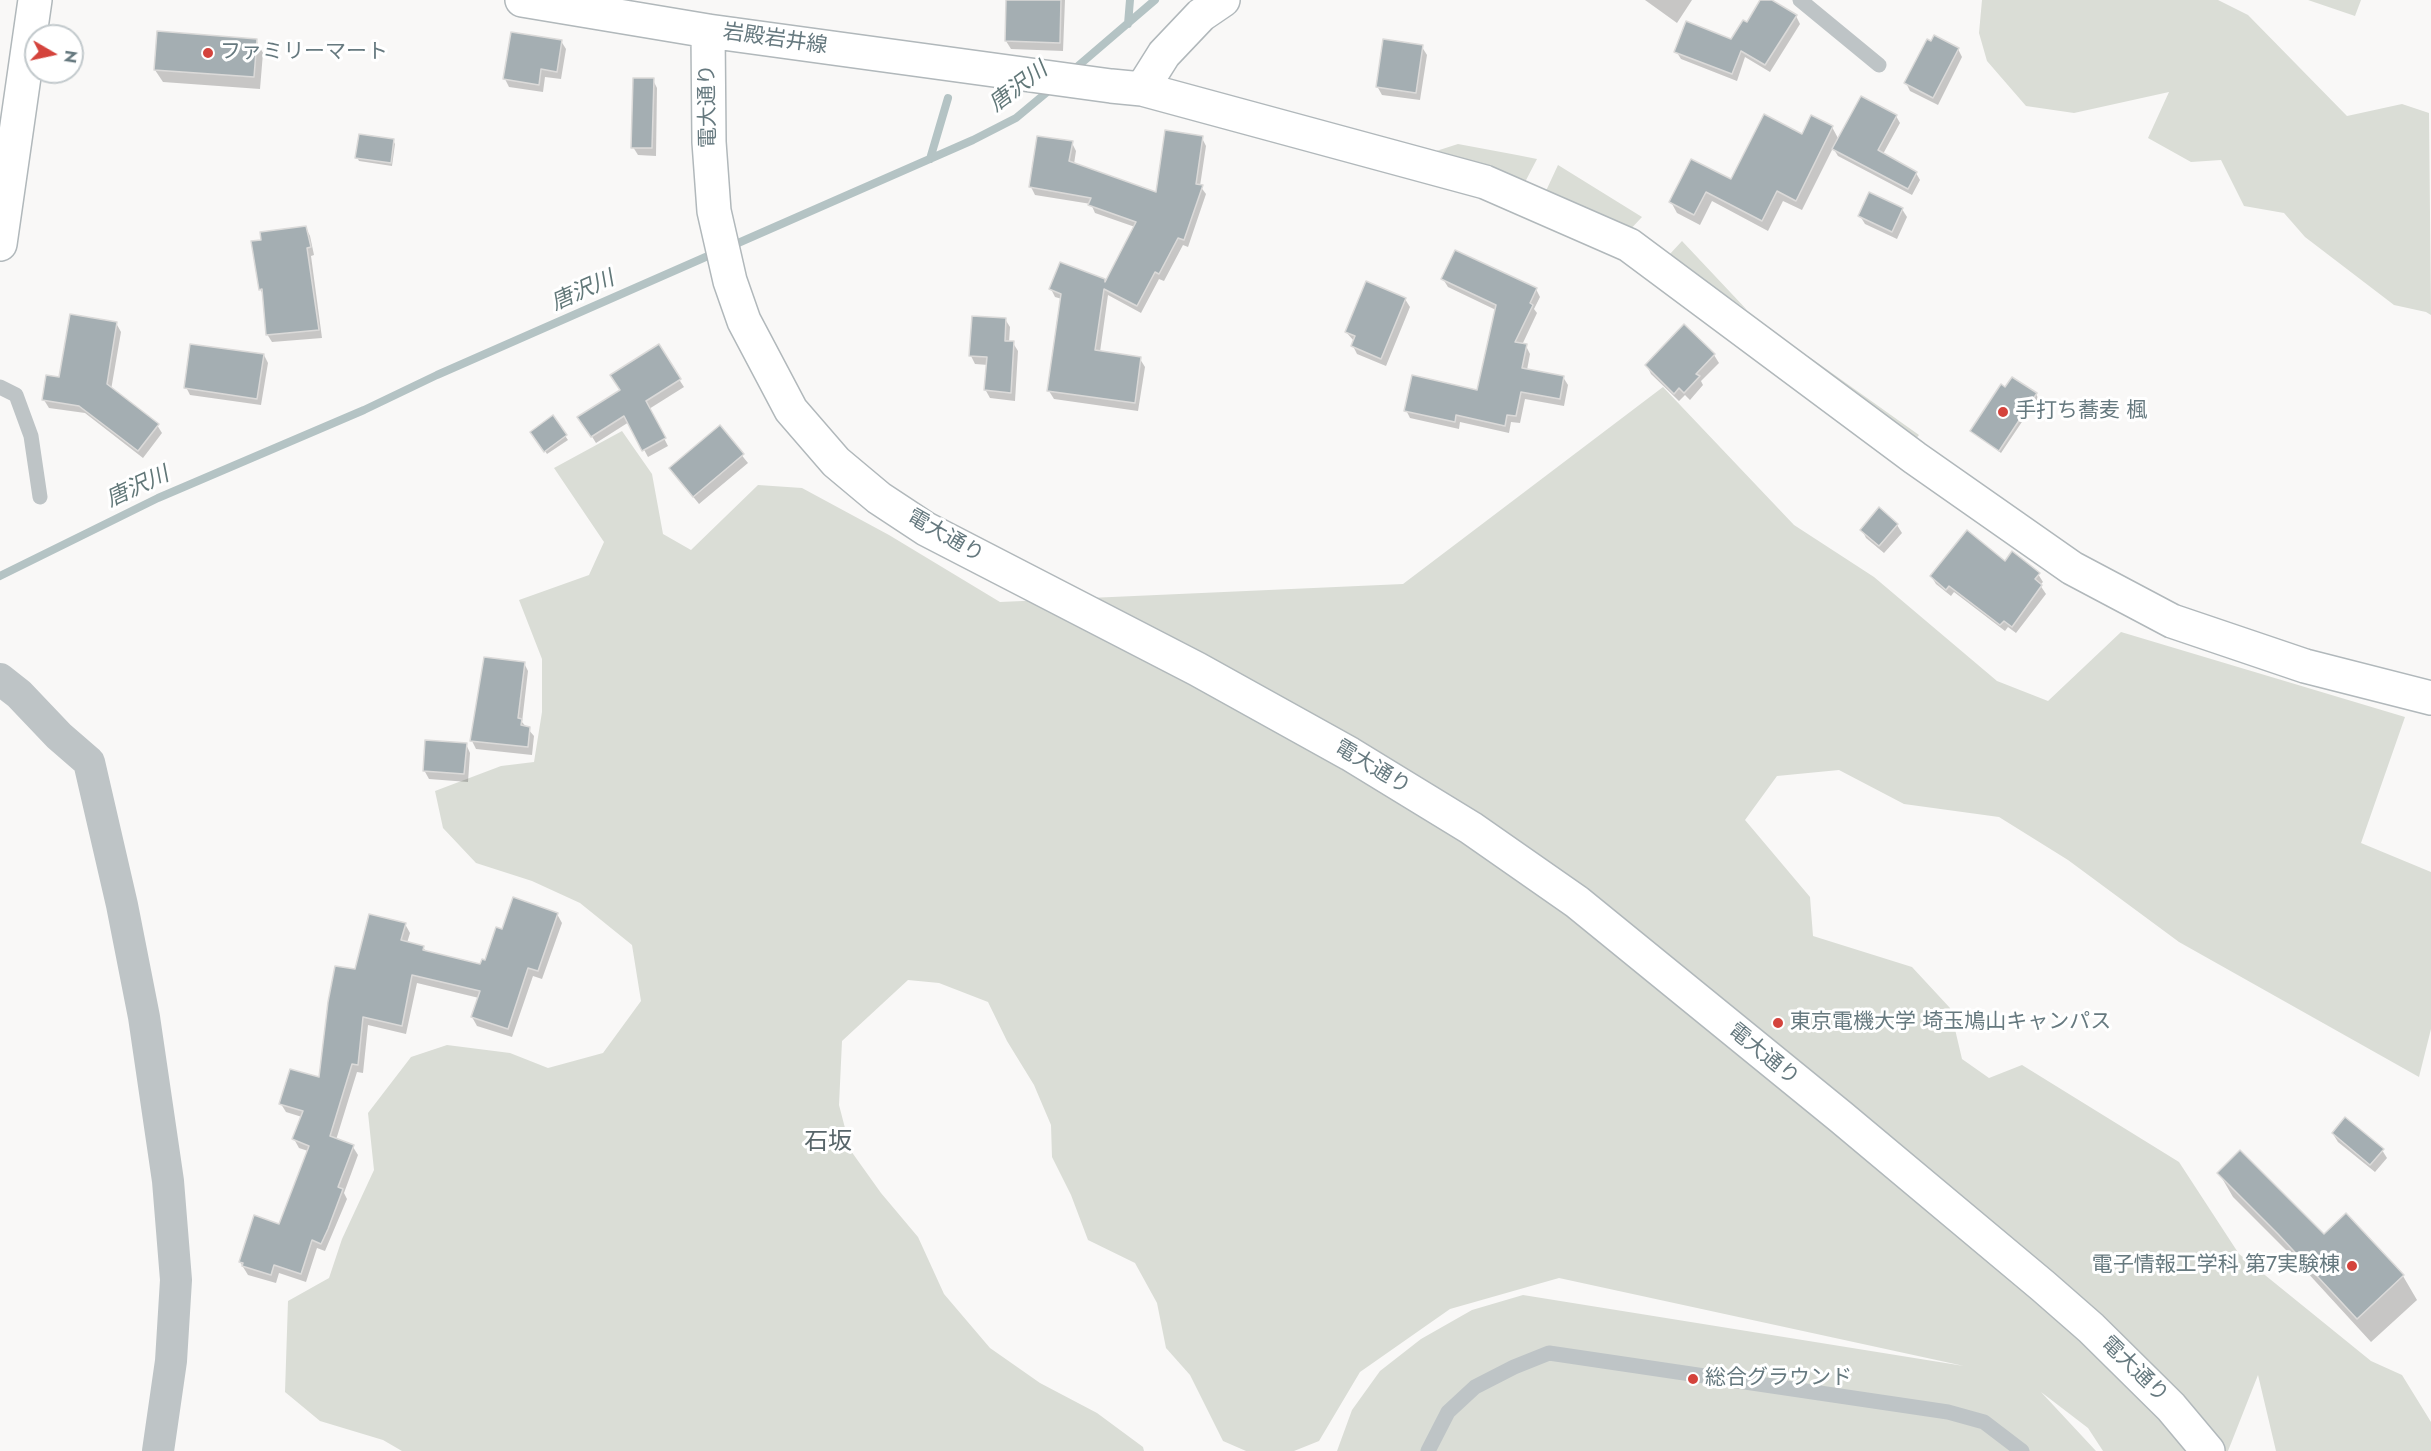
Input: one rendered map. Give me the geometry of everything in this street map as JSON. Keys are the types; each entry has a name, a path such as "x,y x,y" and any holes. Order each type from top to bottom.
{"street":[{"path":"0,244 35,0"},
{"name":"岩殿岩井線","path":"522,0 708,31 1127,88 1485,182 1629,245 1915,458 2073,568 2172,621 2306,666 2431,698"},
{"path":"1127,88 1201,15 1223,0"},
{"name":"電大通り","path":"708,31 709,142 714,211 730,281 747,328 791,410 836,462 879,498 926,529 982,560 1197,669 1350,754 1472,828 1577,902 1841,1117 2043,1286 2091,1328 2163,1399 2208,1451"},
{"path":"0,679 19,694 59,736 89,762 124,916 144,1017 168,1181 176,1280 171,1361 158,1451"}],"lane":[{"path":"1800,0 1879,65"},
{"path":"0,387 16,395 31,436 40,497"},
{"path":"1428,1451 1448,1412 1475,1387 1514,1367 1549,1353 1948,1412 1984,1422 2022,1451"}],"shaded area":[{"path":"1982,0 2218,0 2248,15 2347,116 2402,104 2429,113 2431,315 2394,305 2305,237 2284,213 2244,206 2221,160 2191,162 2148,138 2169,92 2074,113 2026,106 1987,61 1979,33"},
{"path":"2308,0 2361,0 2355,16"},
{"path":"1458,144 1537,159 1524,184 1430,153"},
{"path":"1558,165 1642,217 1626,234 1545,193"},
{"path":"1682,241 1747,310 1669,255"},
{"path":"1808,356 1919,435 1911,445 1800,366"},
{"path":"1663,387 1794,525 1874,577 1997,681 2048,701 2121,632 2405,717 2361,843 2431,872 2431,1029 2419,1077 2179,942 2068,860 1999,817 1904,804 1839,770 1777,776 1745,820 1810,897 1813,936 1912,967 1950,1008 1962,1059 1989,1078 2022,1065 2179,1162 2239,1254 2371,1361 2402,1375 2431,1422 2431,1451 2276,1451 2258,1375 2228,1451 2103,1451 2088,1428 2041,1392 2096,1451 1337,1451 1352,1410 1380,1371 1421,1339 1472,1310 1523,1295 1964,1366 1559,1278 1450,1309 1360,1372 1319,1441 1294,1451 1246,1451 1223,1441 1190,1375 1166,1348 1157,1303 1135,1263 1088,1240 1071,1195 1052,1157 1051,1125 1034,1085 1007,1041 988,1002 939,983 908,980 842,1041 839,1105 851,1151 881,1193 918,1237 944,1294 990,1348 1040,1383 1097,1413 1143,1447 1144,1451 402,1451 383,1440 320,1421 285,1392 288,1301 329,1278 342,1239 374,1170 368,1113 411,1057 447,1045 510,1053 548,1068 603,1053 641,1001 632,945 580,903 532,881 476,863 443,828 435,791 501,766 534,762 542,712 542,659 519,600 589,575 604,542 554,468 622,431 652,474 663,534 691,550 758,485 802,488 889,535 1000,602 1403,584"}],"building":[{"path":"1006,0 1061,0 1060,43 1005,41"},
{"path":"1760,0 1772,0 1797,15 1765,65 1741,51 1732,74 1674,52 1686,21 1731,39 1743,20 1747,22"},
{"path":"157,31 257,39 254,77 154,70"},
{"path":"511,32 562,40 557,72 541,69 539,85 503,79"},
{"path":"1934,35 1959,48 1933,98 1904,83 1927,39 1931,41"},
{"path":"1383,39 1423,45 1416,93 1376,87"},
{"path":"633,78 654,78 652,148 631,148"},
{"path":"1861,96 1897,115 1878,150 1917,172 1908,189 1832,149"},
{"path":"1764,114 1802,134 1811,115 1833,126 1796,201 1777,191 1762,221 1706,192 1694,215 1669,202 1691,159 1731,179"},
{"path":"1165,130 1203,136 1196,184 1203,185 1184,240 1178,238 1159,274 1155,272 1137,306 1104,289 1095,350 1141,357 1135,403 1047,391 1061,294 1049,289 1060,262 1105,279 1105,282 1136,222 1088,205 1091,198 1029,187 1037,136 1073,141 1069,161 1156,192"},
{"path":"359,134 394,139 391,163 355,158"},
{"path":"1869,192 1903,208 1892,232 1858,216"},
{"path":"306,226 311,247 307,248 319,330 266,335 262,289 259,290 251,241 261,240 260,232"},
{"path":"1455,250 1537,288 1530,303 1533,305 1515,342 1527,344 1522,368 1564,376 1560,399 1521,392 1516,416 1507,415 1505,426 1456,415 1455,422 1404,411 1412,375 1477,390 1496,305 1441,279"},
{"path":"1366,281 1406,298 1381,359 1351,346 1355,336 1345,332"},
{"path":"70,314 117,322 107,384 159,424 138,451 79,406 42,400 46,375 59,377"},
{"path":"972,316 1006,318 1005,341 1014,341 1011,393 984,390 987,357 969,356"},
{"path":"1684,324 1715,354 1696,374 1700,376 1684,393 1679,388 1674,394 1645,365"},
{"path":"190,344 264,354 257,399 184,388"},
{"path":"659,344 681,379 646,401 666,438 642,451 624,416 591,437 577,417 620,390 610,375"},
{"name":"手打ち蕎麦 楓","path":"2012,377 2037,393 1999,451 1970,431 2001,384 2005,387"},
{"path":"553,415 567,435 544,452 530,432"},
{"path":"720,425 744,454 693,497 669,468"},
{"path":"1879,507 1898,524 1879,546 1860,530"},
{"path":"1967,530 2005,561 2012,551 2040,573 2035,579 2042,585 2012,627 2004,621 2000,625 1949,586 1946,590 1930,576"},
{"path":"484,657 525,662 518,718 522,719 521,725 530,727 528,747 470,741"},
{"path":"425,740 467,743 464,774 423,771"},
{"path":"513,897 558,913 538,971 528,968 508,1029 471,1017 480,991 412,975 402,1026 363,1017 358,1065 352,1064 330,1136 354,1145 338,1187 343,1189 321,1244 312,1240 301,1274 274,1265 271,1275 242,1266 243,1263 239,1262 254,1215 279,1224 309,1146 292,1139 303,1111 279,1104 290,1069 319,1077 335,966 355,969 369,914 406,923 401,940 424,946 423,950 480,964 482,959 485,960 496,927 502,929"},
{"path":"2345,1117 2384,1149 2370,1165 2332,1133"},
{"path":"2240,1150 2324,1234 2346,1213 2404,1275 2357,1319 2278,1234 2217,1173"}],"waterway":[{"path":"1128,24 1130,0"},
{"name":"唐沢川","path":"1071,72 1155,0"},
{"name":"唐沢川","path":"729,247 973,140 1016,118 1052,88"},
{"path":"930,159 948,98"},
{"name":"唐沢川","path":"0,576 158,498 364,410 437,375 717,252"}],"place":[{"name":"ファミリーマート","path":"208,53"},
{"name":"手打ち蕎麦 楓","path":"2003,412"},
{"name":"東京電機大学 埼玉鳩山キャンパス","path":"1778,1023"},
{"name":"電子情報工学科 第7実験棟","path":"2352,1266"},
{"name":"総合グラウンド","path":"1693,1379"}],"district":[{"name":"石坂","path":"828,1143"}]}
